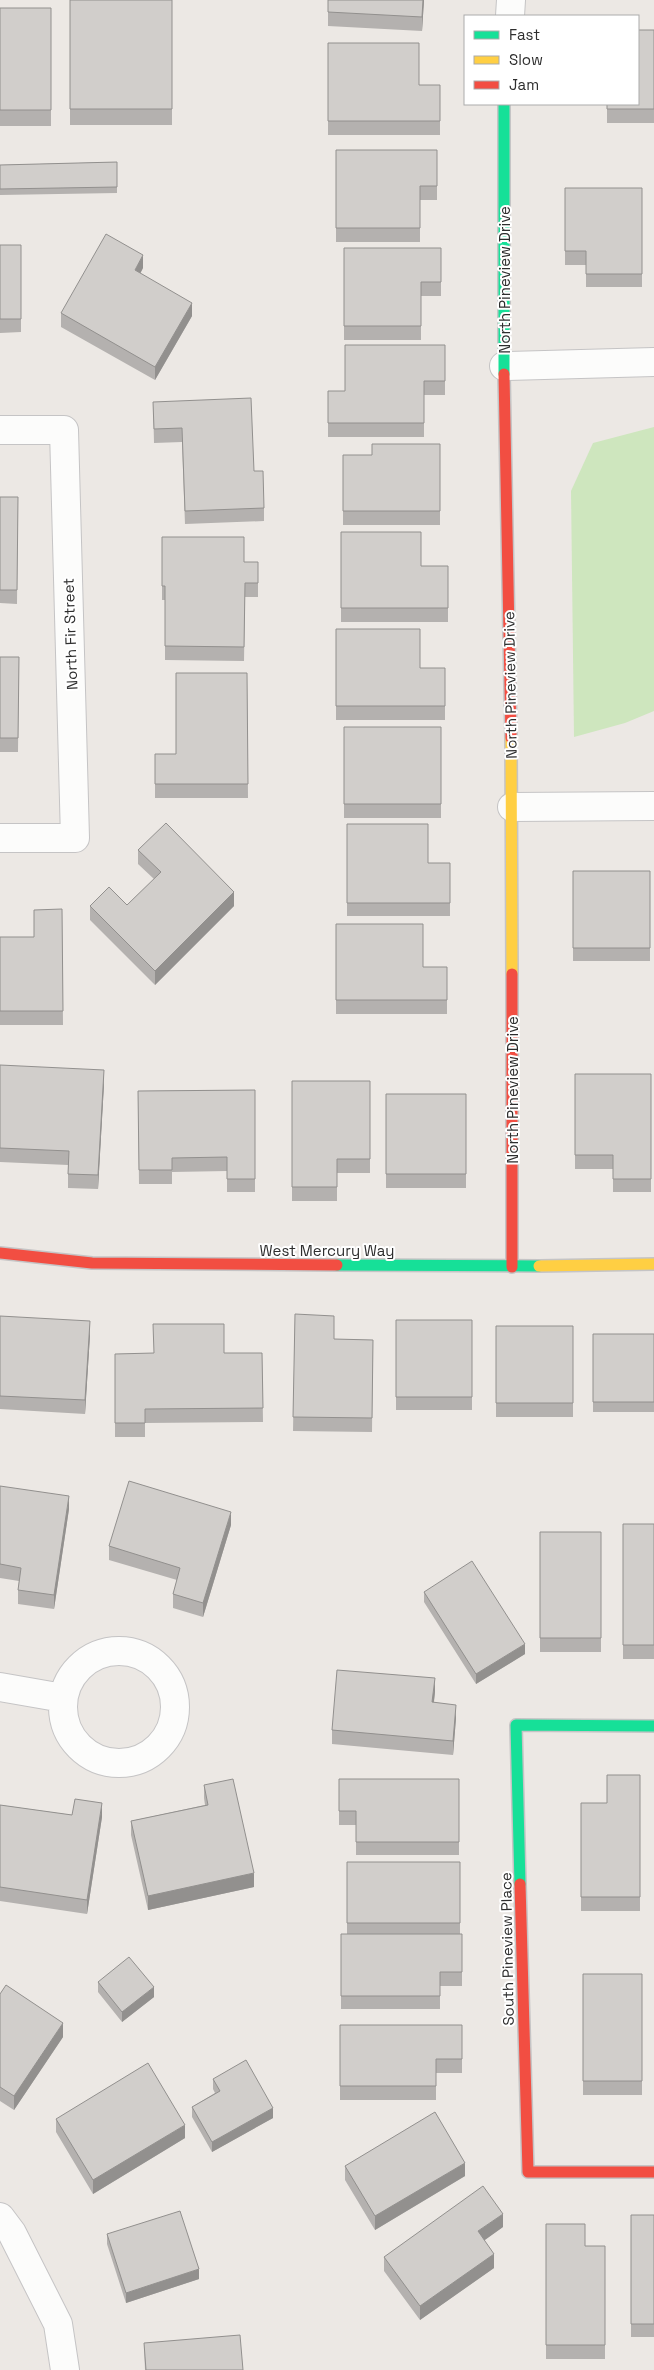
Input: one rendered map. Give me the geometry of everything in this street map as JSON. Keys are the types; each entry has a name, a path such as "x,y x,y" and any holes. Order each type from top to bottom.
{"street":[{"path":"510,15 511,0"},
{"name":"North Pineview Drive","path":"504,105 504,366 512,808 512,1266"},
{"path":"504,366 654,362"},
{"name":"North Fir Street","path":"0,430 64,430 75,838 0,838"},
{"path":"512,808 654,806"},
{"name":"West Mercury Way","path":"0,1253 92,1263 512,1266 654,1264"},
{"path":"123,1651 141,1655 156,1665 168,1679 174,1695 174,1713 170,1730 160,1745 147,1756 131,1762 113,1763 97,1759 82,1750 70,1737 64,1721 63,1698 75,1671 89,1659 105,1652 123,1651"},
{"path":"0,1687 63,1698"},
{"name":"South Pineview Place","path":"654,1726 516,1725 528,2172 654,2172"},
{"path":"0,2217 12,2233 58,2324 65,2370"}],"green space":[{"path":"654,427 654,711 625,723 574,737 571,491 593,443"}],"building":[{"path":"70,0 172,0 172,109 70,109"},
{"path":"328,0 423,0 422,17 328,12"},
{"path":"0,8 51,8 51,110 0,110"},
{"path":"639,30 654,30 654,109 607,109 607,105 639,105"},
{"path":"328,43 419,43 419,85 440,85 440,121 328,121"},
{"path":"336,150 437,150 437,186 420,186 420,228 336,228"},
{"path":"117,162 117,187 0,189 0,165"},
{"path":"565,188 642,188 642,274 586,274 586,251 565,251"},
{"path":"106,234 143,255 135,270 192,303 155,367 61,313"},
{"path":"0,245 21,245 21,319 0,319"},
{"path":"344,248 441,248 441,282 421,282 421,326 344,326"},
{"path":"345,345 445,345 445,381 424,381 424,423 328,423 328,391 345,391"},
{"path":"251,398 254,471 263,471 264,508 185,511 182,428 154,429 153,402"},
{"path":"372,444 440,444 440,511 343,511 343,455 372,455"},
{"path":"0,497 18,497 17,590 0,590"},
{"path":"341,532 421,532 421,566 448,566 448,608 341,608"},
{"path":"162,537 244,537 244,562 258,562 258,583 245,583 244,647 165,646 165,586 162,586"},
{"path":"336,629 420,629 420,668 445,668 445,706 336,706"},
{"path":"0,657 19,657 18,738 0,738"},
{"path":"176,673 247,673 248,784 155,784 155,754 176,754"},
{"path":"344,727 441,727 441,804 344,804"},
{"path":"166,823 234,892 155,971 90,906 109,887 127,905 161,872 138,850"},
{"path":"347,824 428,824 428,863 450,863 450,903 347,903"},
{"path":"573,871 650,871 650,948 573,948"},
{"path":"62,909 63,1011 0,1011 0,937 34,937 34,910"},
{"path":"336,924 423,924 423,967 447,967 447,1000 336,1000"},
{"path":"0,1065 104,1070 98,1175 68,1174 69,1151 0,1148"},
{"path":"575,1074 651,1074 651,1179 613,1179 613,1155 575,1155"},
{"path":"292,1081 370,1081 370,1159 337,1159 337,1187 292,1187"},
{"path":"255,1090 255,1179 227,1179 227,1157 172,1158 172,1170 139,1170 138,1091"},
{"path":"386,1094 466,1094 466,1174 386,1174"},
{"path":"295,1314 334,1316 334,1339 373,1340 372,1418 293,1417"},
{"path":"0,1316 90,1321 85,1400 0,1396"},
{"path":"396,1320 472,1320 472,1397 396,1397"},
{"path":"153,1324 224,1324 224,1353 262,1353 263,1408 145,1409 145,1423 115,1423 115,1354 154,1353"},
{"path":"496,1326 573,1326 573,1403 496,1403"},
{"path":"593,1334 654,1334 654,1402 593,1402"},
{"path":"129,1481 231,1512 203,1603 173,1594 180,1568 109,1546"},
{"path":"0,1486 69,1496 54,1595 18,1590 21,1568 0,1564"},
{"path":"623,1524 654,1524 654,1645 623,1645"},
{"path":"540,1532 601,1532 601,1638 540,1638"},
{"path":"472,1561 525,1644 476,1674 424,1592"},
{"path":"337,1670 435,1678 432,1702 456,1705 453,1741 332,1730"},
{"path":"607,1775 640,1775 640,1897 581,1897 581,1803 607,1803"},
{"path":"233,1779 254,1873 148,1896 131,1821 208,1805 204,1785"},
{"path":"339,1779 459,1779 459,1842 356,1842 356,1811 339,1811"},
{"path":"75,1799 102,1803 87,1900 0,1887 0,1805 72,1815"},
{"path":"347,1862 460,1862 460,1923 347,1923"},
{"path":"341,1934 462,1934 462,1972 440,1972 440,1996 341,1996"},
{"path":"129,1957 154,1987 122,2012 98,1982"},
{"path":"583,1974 642,1974 642,2081 583,2081"},
{"path":"6,1985 63,2023 14,2096 0,2087 0,1994"},
{"path":"340,2025 462,2025 462,2059 436,2059 436,2086 340,2086"},
{"path":"246,2060 273,2108 212,2142 192,2107 220,2091 213,2079"},
{"path":"148,2063 185,2125 93,2180 56,2119"},
{"path":"435,2112 465,2163 375,2216 345,2166"},
{"path":"483,2186 503,2214 478,2231 494,2254 420,2306 384,2257"},
{"path":"180,2211 199,2269 126,2293 107,2234"},
{"path":"631,2215 654,2215 654,2324 631,2324"},
{"path":"546,2224 585,2224 585,2246 605,2246 605,2345 546,2345"},
{"path":"240,2335 243,2370 146,2370 144,2343"}],"traffic: fast":[{"path":"504,105 504,374"},
{"path":"337,1265 539,1266"},
{"path":"520,1884 516,1725 654,1726"}],"traffic: slow":[{"path":"511,738 512,974"},
{"path":"539,1266 654,1264"}],"traffic: jam":[{"path":"504,374 511,738"},
{"path":"512,974 512,1267"},
{"path":"0,1253 92,1263 337,1265"},
{"path":"520,1884 528,2172 654,2172"}]}
